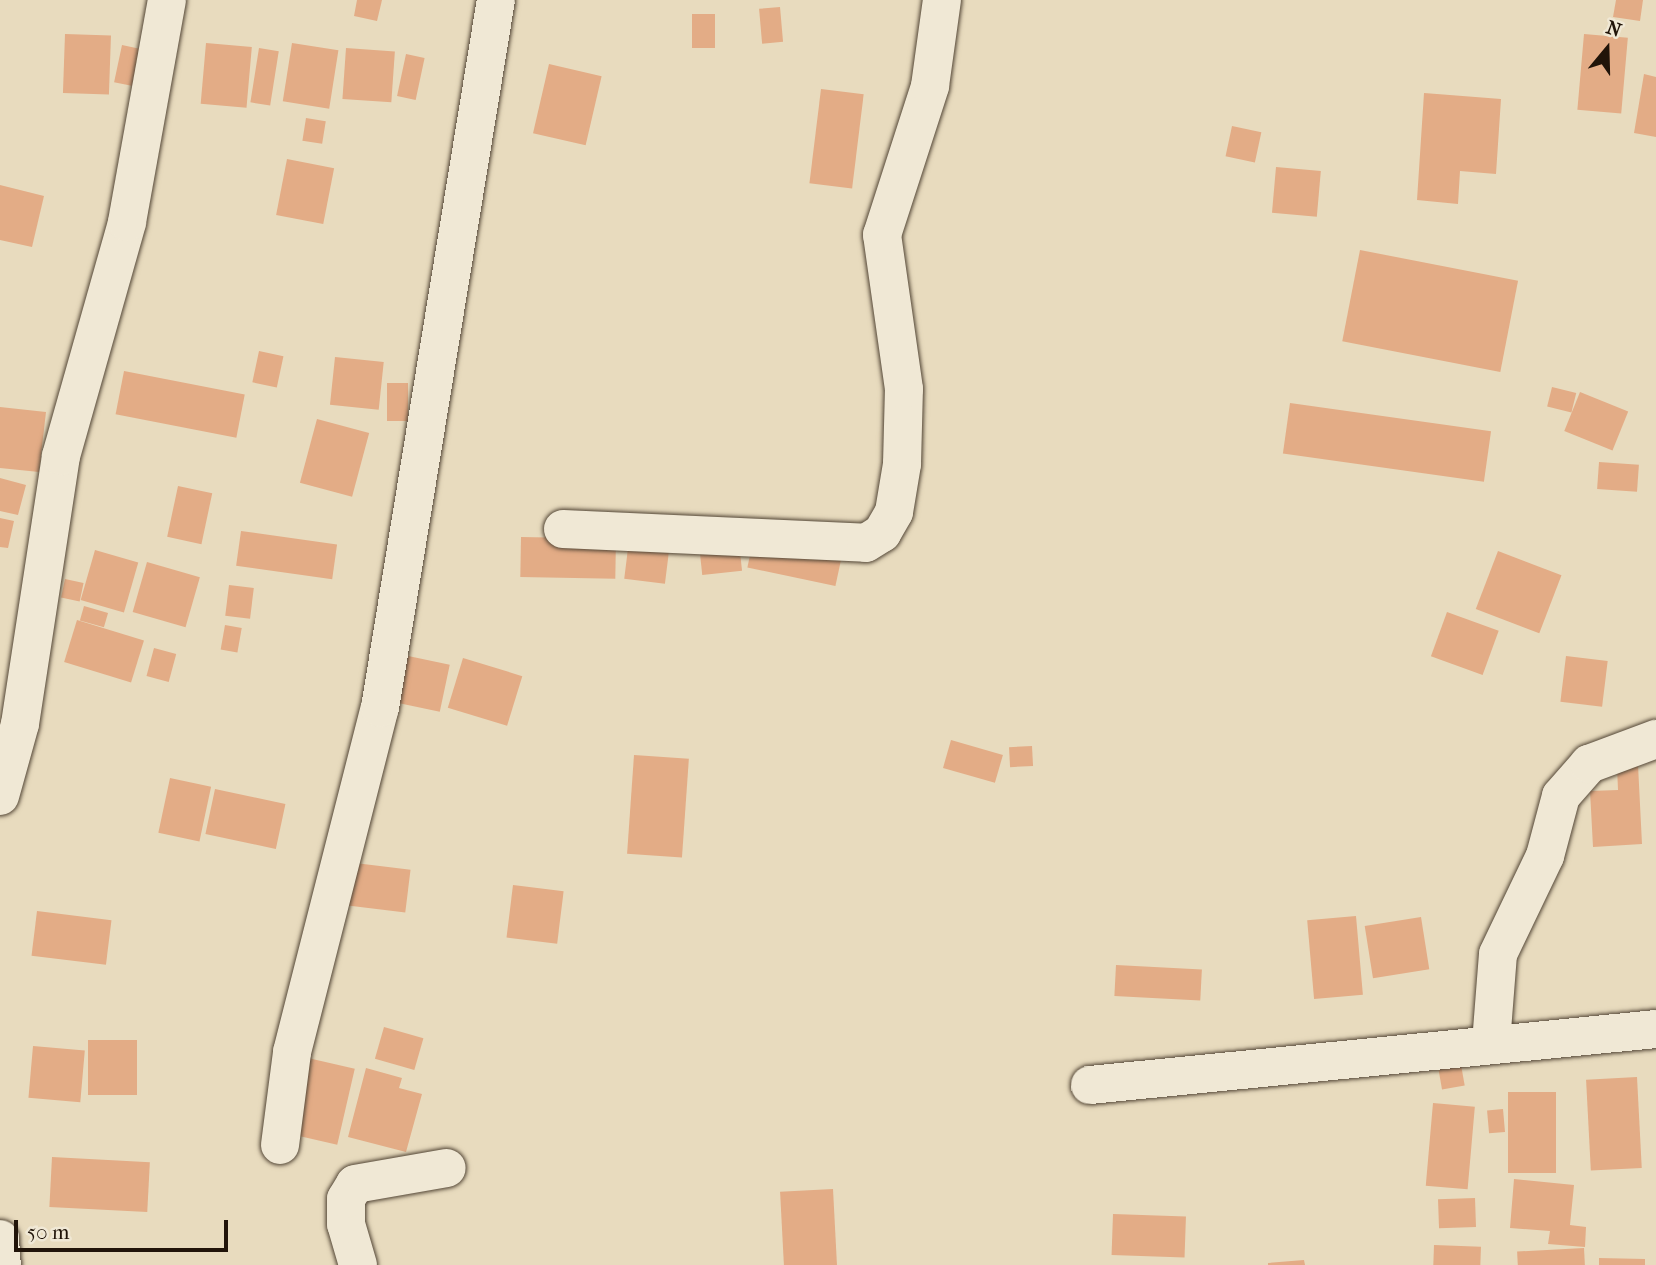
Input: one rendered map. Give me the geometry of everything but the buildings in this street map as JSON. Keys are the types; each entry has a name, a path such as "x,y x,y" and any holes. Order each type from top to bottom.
{"street":[{"path":"0,796 20,724 61,456 127,222 167,0"},
{"path":"280,1145 292,1052 380,708 496,0"},
{"path":"563,529 866,543 882,533 894,512 902,464 904,388 882,235 930,86 942,0"},
{"path":"1491,1043 1496,961 1545,856 1561,796 1589,764 1656,739"},
{"path":"1090,1085 1491,1043 1656,1029"},
{"path":"358,1265 346,1224 346,1199 355,1184 447,1168"},
{"path":"0,1239 2,1265"}]}
